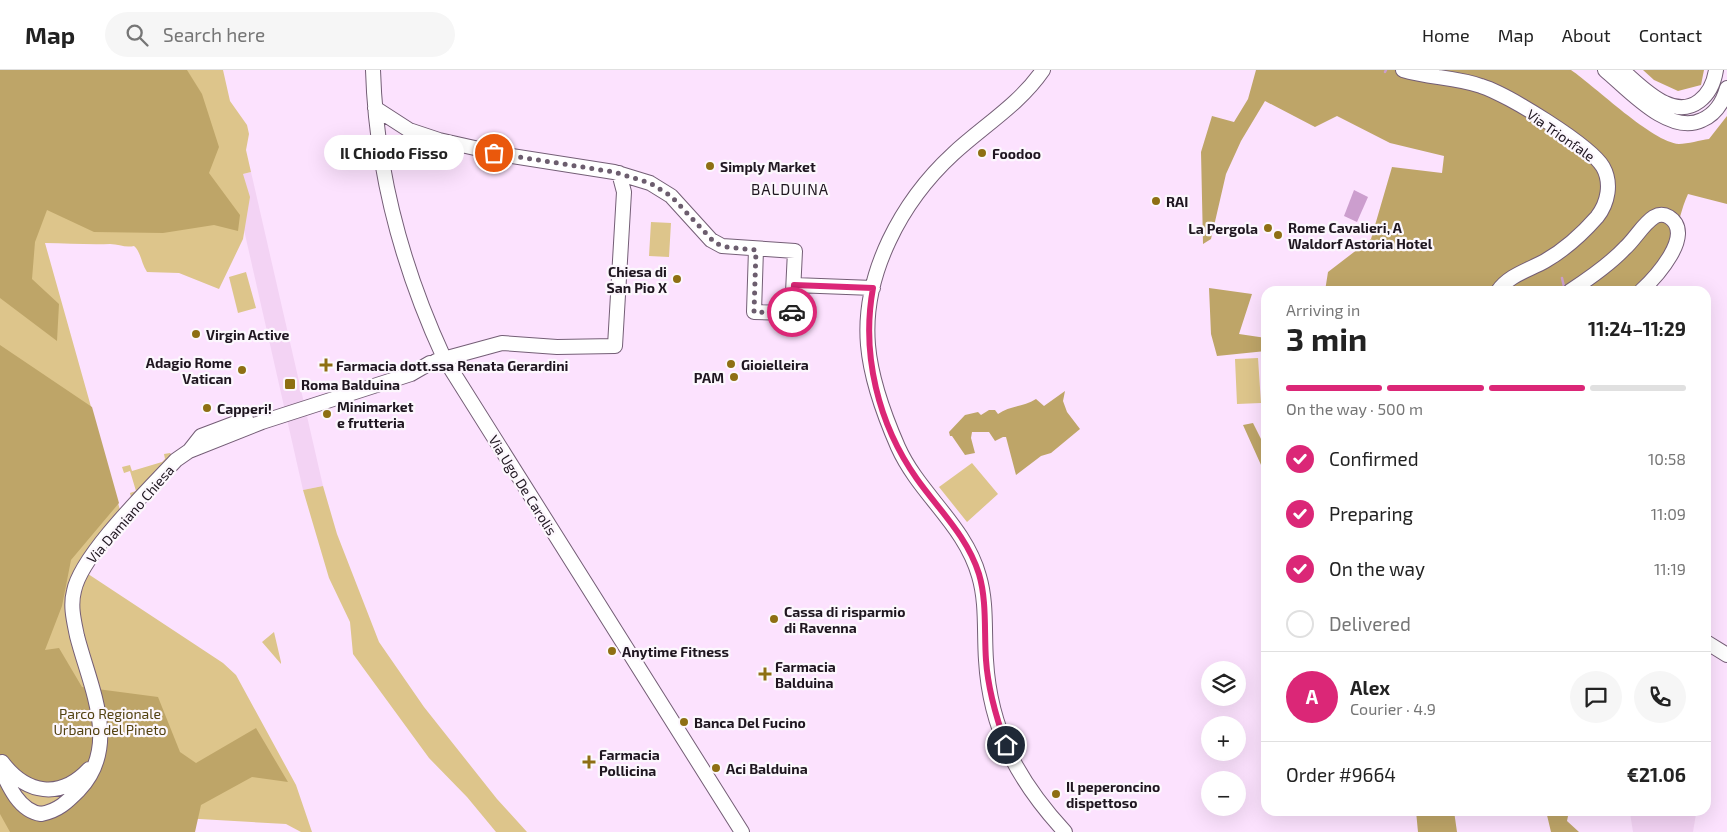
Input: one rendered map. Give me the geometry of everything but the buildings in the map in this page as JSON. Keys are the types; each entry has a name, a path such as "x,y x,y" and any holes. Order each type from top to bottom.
{"street":[{"name":"Via Ugo De Carolis","path":"373,70 382,170 395,226 420,300 444,358 742,832"},
{"path":"1043,70 1018,100 954,153 922,188 890,240 873,288 869,316 868,348 873,376 883,408 904,459 961,535 976,566 983,594 990,689 999,726 1023,781 1065,832"},
{"name":"Via Trionfale","path":"1403,70 1484,86 1576,142 1602,164 1608,186 1600,212 1576,237 1516,286"},
{"path":"1605,70 1658,114 1686,125 1699,122 1714,112 1721,104 1719,80"},
{"path":"1622,70 1660,100 1676,106 1688,106 1700,102 1719,80"},
{"path":"375,108 409,130 439,140 506,155 619,173 650,183 666,192 718,245 756,250 795,251 792,313 754,312 756,250"},
{"name":"Via Damiano Chiesa","path":"0,767 8,785 25,807 36,813 51,812 68,801 89,780 98,756 101,737 74,621 74,589 80,574 110,534 156,480 189,451 201,436 240,420 289,409 409,366 430,363 502,342 557,347 615,346 624,192 619,173"},
{"path":"1577,286 1610,263 1651,219 1664,215 1670,218 1676,226 1676,244 1665,264 1645,286"},
{"name":"Via Trionfale","path":"1504,286 1517,275 1545,261"},
{"path":"794,285 873,288"},
{"path":"1711,645 1727,655"},
{"path":"0,760 24,783 42,791 62,786 79,778 93,765 98,756"}],"shaded area":[{"path":"251,172 323,486 303,490 232,177"},
{"path":"1354,190 1368,197 1357,222 1344,216"},
{"path":"1630,816 1696,816 1693,832 1633,832"}],"green space":[{"name":"Parco Regionale Urbano del Pineto","path":"0,70 223,70 230,101 247,125 249,134 246,150 251,172 243,174 250,197 243,239 219,289 179,273 147,272 134,246 45,243 120,510 76,566 223,663 236,675 296,785 312,832 301,832 286,824 182,818 183,832 0,832"},
{"path":"0,70 187,70 202,94 219,147 209,173 240,215 238,231 214,225 163,233 94,232 47,210 35,242 32,279 59,304 57,341 0,298"},
{"path":"1256,70 1571,70 1624,113 1654,134 1668,141 1679,144 1709,139 1727,116 1727,204 1688,194 1670,247 1662,261 1639,286 1326,286 1328,272 1371,239 1392,167 1442,173 1444,156 1390,143 1337,116 1315,127 1265,101 1241,141 1226,174 1211,239 1203,244 1201,152 1212,116 1234,122 1248,99"},
{"path":"1643,70 1704,70 1701,85 1678,91 1654,80"},
{"path":"651,222 671,223 669,257 649,256"},
{"path":"246,272 256,308 238,313 229,277"},
{"path":"1209,288 1252,294 1239,334 1261,337 1261,352 1217,356 1211,334"},
{"path":"0,345 92,407 119,503 71,560 62,606 45,650 59,648 82,687 158,697 180,752 196,763 256,728 288,782 252,777 201,805 195,832 10,832 0,814","holes":["2,764 14,778 68,786 72,792 47,811 28,805"]},
{"path":"1258,358 1261,403 1237,404 1235,359"},
{"path":"1065,391 1063,401 1067,412 1080,429 1051,453 1041,456 1016,475 1006,437 995,441 989,432 972,432 971,438 975,453 965,455 952,436 950,436 949,432 965,415 978,412 981,415 989,410 995,410 998,414 1036,399 1044,406"},
{"path":"1253,423 1261,439 1261,465 1243,425"},
{"path":"170,453 173,456 131,497 130,493 136,491 130,471 124,473 122,467 130,465 132,471 162,462 165,459 164,454"},
{"path":"972,463 998,494 967,522 939,487"},
{"path":"323,486 337,534 379,642 424,707 497,799 527,832 496,832 467,797 429,758 353,654 350,622 329,578 303,490"},
{"path":"274,632 281,662 281,664 262,642"},
{"path":"1416,816 1455,816 1457,832 1418,832"},
{"path":"1547,816 1568,816 1567,821 1579,832 1551,832"}],"waterway":[{"path":"1562,278 1564,286"}],"way so far":[{"path":"494,153 614,172 654,185 666,192 680,205 711,240 718,245 756,250 754,312 792,312"}],"place":[{"name":"Il Chiodo Fisso","path":"494,153"},
{"name":"Foodoo","path":"982,153"},
{"name":"Simply Market","path":"710,166"},
{"name":"RAI","path":"1156,201"},
{"name":"La Pergola","path":"1268,228"},
{"name":"Rome Cavalieri, A Waldorf Astoria Hotel","path":"1278,235"},
{"name":"Chiesa di San Pio X","path":"677,279"},
{"name":"Virgin Active","path":"196,334"},
{"name":"Gioielleira","path":"731,364"},
{"name":"Farmacia dott.ssa Renata Gerardini","path":"326,365"},
{"name":"Adagio Rome Vatican","path":"242,370"},
{"name":"PAM","path":"734,377"},
{"name":"Roma Balduina","path":"290,384"},
{"name":"Capperi!","path":"207,408"},
{"name":"Minimarket e frutteria","path":"327,414"},
{"name":"Cassa di risparmio di Ravenna","path":"774,619"},
{"name":"Anytime Fitness","path":"612,651"},
{"name":"Farmacia Balduina","path":"765,674"},
{"name":"Banca Del Fucino","path":"684,722"},
{"name":"Farmacia Pollicina","path":"589,762"},
{"name":"Aci Balduina","path":"716,768"},
{"name":"Il peperoncino dispettoso","path":"1056,794"}],"district":[{"name":"BALDUINA","path":"790,189"}],"route":[{"path":"792,312 794,285 873,288 868,341 871,366 878,395 901,454 917,479 961,535 978,570 983,594 986,661 991,696 1006,745"}]}
